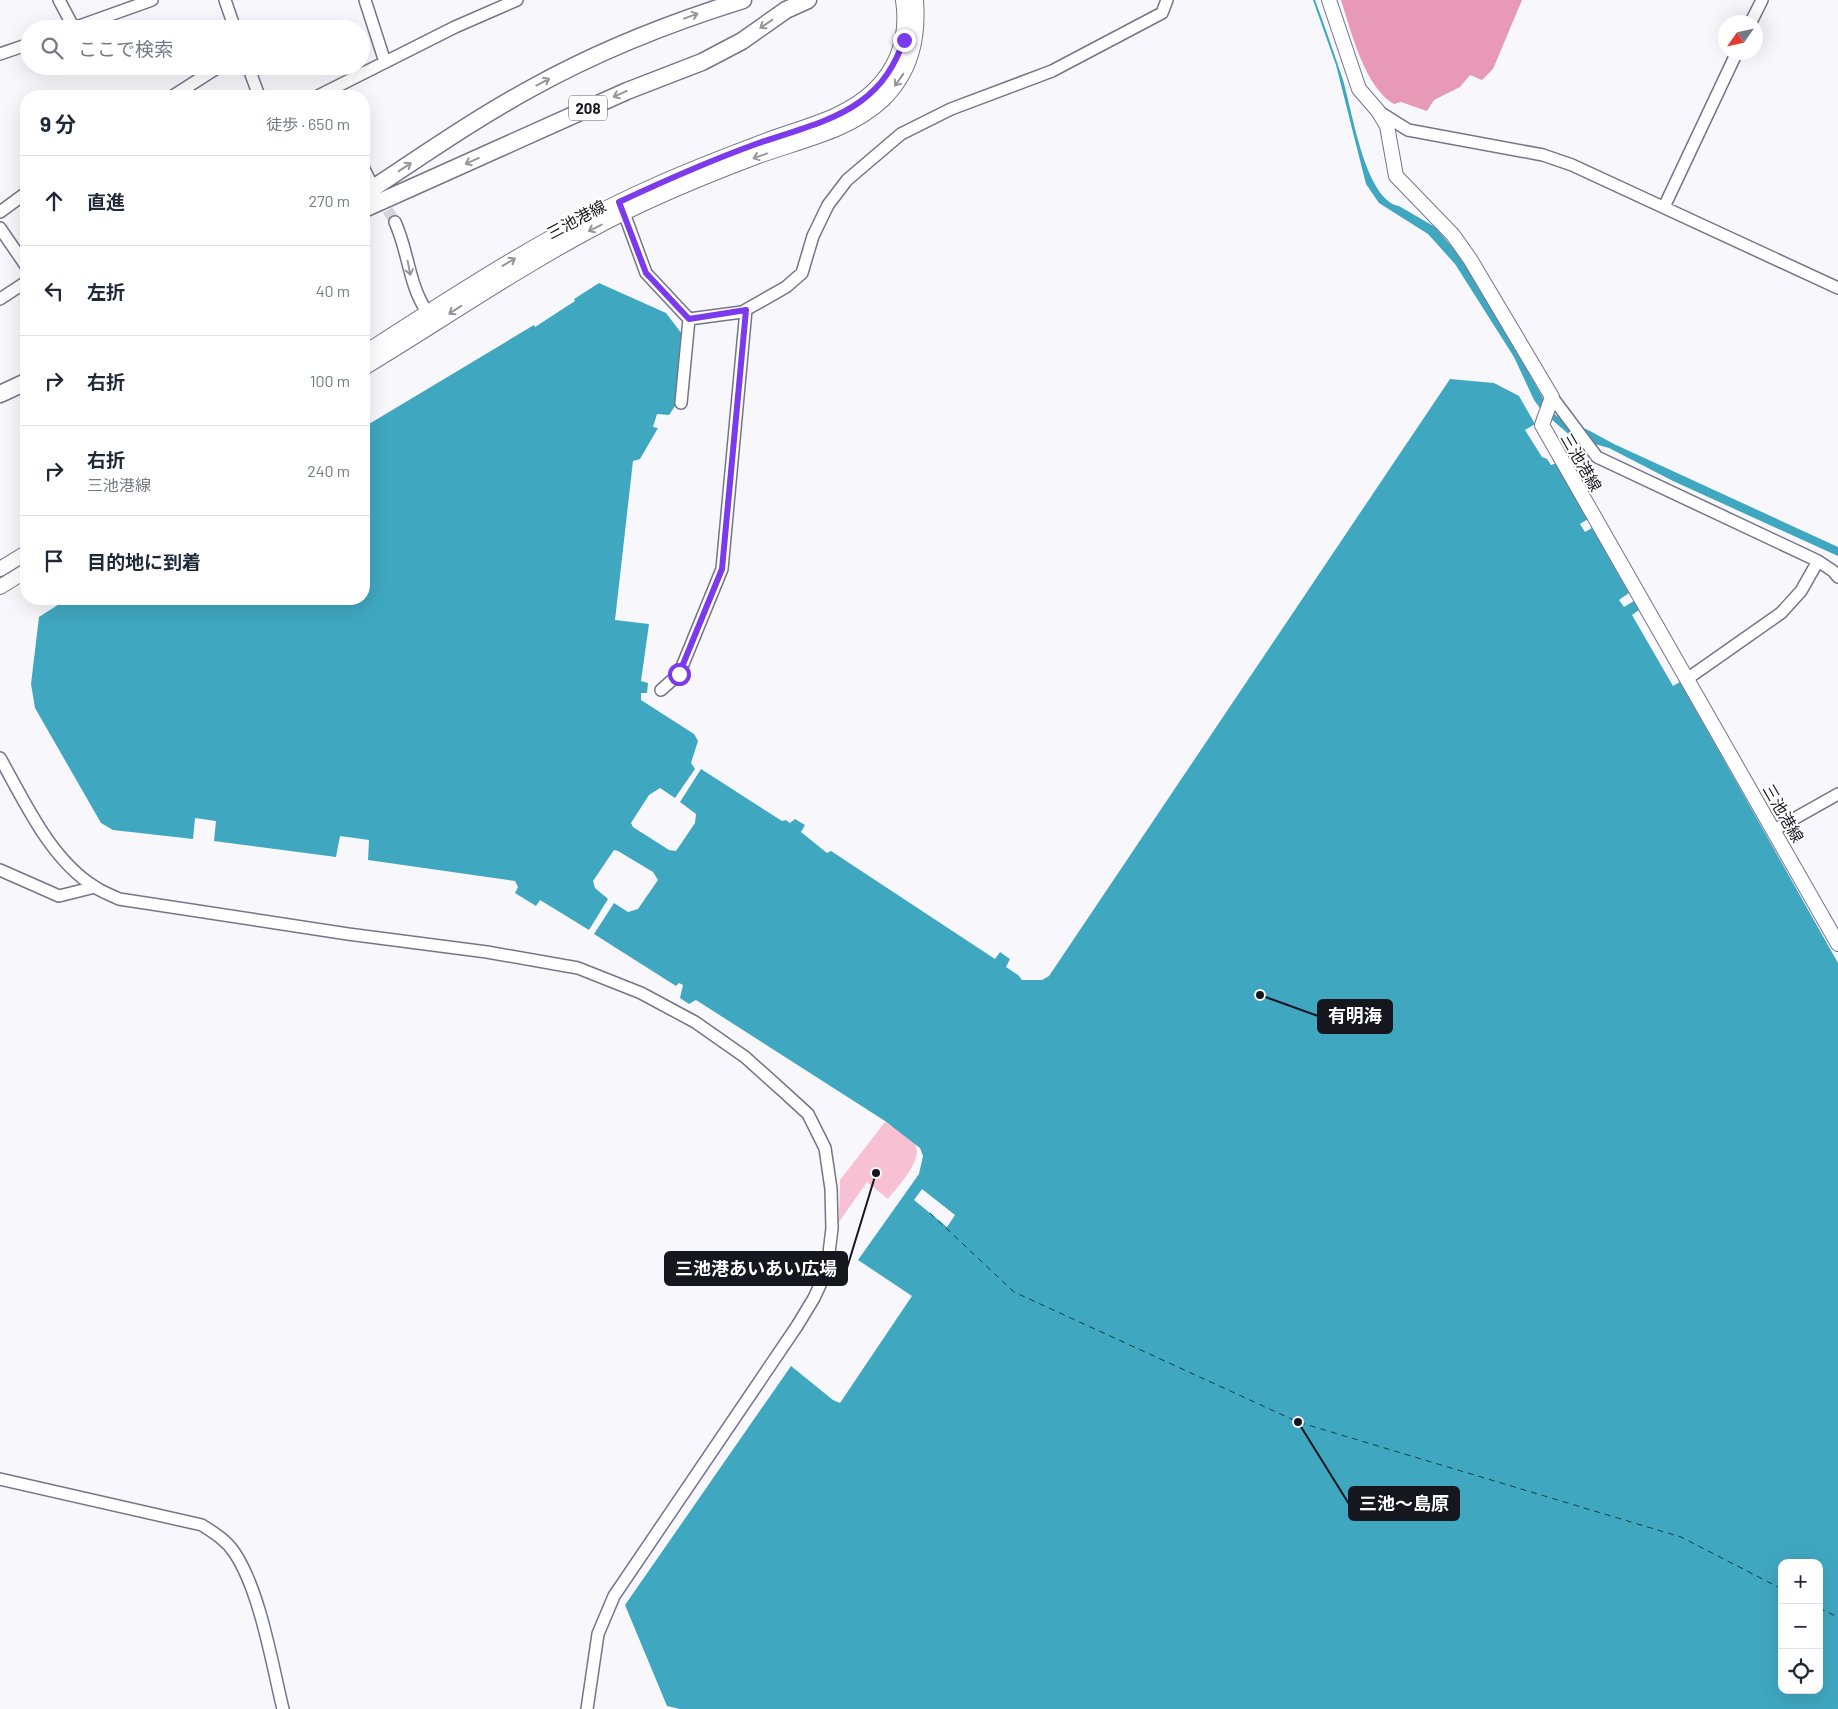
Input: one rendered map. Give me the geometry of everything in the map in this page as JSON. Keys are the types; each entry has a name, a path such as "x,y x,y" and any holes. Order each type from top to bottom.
{"highway":[{"name":"208","path":"370,179 582,62 669,25 743,0"},
{"name":"208","path":"370,206 627,91 721,53 786,10 808,0"},
{"path":"0,394 20,385"}],"main road":[{"name":"三池港線","path":"370,349 523,253 622,207 710,161 822,121 860,102 888,74 898,58 904,40 906,19 903,0"},
{"name":"三池港線","path":"370,364 622,207 826,133 849,124 867,113 897,84 908,66 916,43 916,0"},
{"name":"三池港線","path":"1329,0 1359,89 1378,110 1387,126 1396,176 1453,235 1470,259 1548,407 1542,425 1838,944"},
{"path":"0,569 20,557"},
{"path":"0,587 20,575"}],"street":[{"path":"59,0 68,20"},
{"path":"95,20 152,0"},
{"path":"225,0 231,20"},
{"path":"365,0 385,62"},
{"path":"370,70 455,27 517,0"},
{"path":"689,319 746,310 786,287 802,273 813,236 828,205 847,180 901,134 950,109 1052,71 1162,13 1167,0"},
{"path":"1754,15 1762,0"},
{"path":"0,54 20,47"},
{"path":"1664,208 1733,60"},
{"path":"182,90 206,75"},
{"path":"251,75 257,90"},
{"path":"332,90 360,75"},
{"path":"1378,110 1408,130 1543,155 1572,165 1838,288"},
{"path":"0,212 20,197"},
{"path":"622,207 646,273 689,319 681,403"},
{"path":"395,222 404,242 412,282 418,298 428,312"},
{"path":"0,228 20,257"},
{"path":"0,299 20,286"},
{"path":"661,690 679,674 722,569 746,310"},
{"path":"1548,407 1597,457 1818,561 1833,571 1838,577"},
{"path":"1687,679 1781,613 1801,591 1818,561"},
{"path":"0,758 32,814 61,856 95,887 119,899 348,934 487,952 578,968 641,993 695,1022 745,1057 808,1114 825,1148 830,1168 832,1228 827,1270 814,1298 797,1326 614,1596 598,1634 587,1709"},
{"path":"1774,830 1838,794"},
{"path":"0,870 58,896 95,887"},
{"path":"0,1479 202,1525 222,1538 234,1552 250,1584 283,1709"}],"shaded area":[{"path":"1341,0 1522,0 1493,69 1482,80 1470,75 1460,87 1434,100 1427,111 1401,102 1394,104 1375,85 1360,58"},
{"path":"885,1122 914,1142 917,1149 913,1164 888,1199 867,1182 839,1222 840,1180"}],"water":[{"path":"1313,0 1315,0 1343,80 1362,152 1377,188 1387,200 1435,227 1465,262 1549,409 1561,418 1614,444 1838,547 1838,556 1673,481 1609,448 1573,438 1542,411 1534,400 1514,357 1455,264 1428,234 1379,203 1366,184 1336,65"},
{"path":"599,283 666,313 682,334 675,406 669,415 657,414 653,427 658,428 640,459 633,461 615,620 649,624 641,681 648,683 647,693 641,693 641,700 694,734 698,741 691,763 695,769 675,798 660,788 649,795 631,823 633,827 669,850 676,851 695,823 696,814 680,802 701,769 782,821 786,820 790,823 795,819 805,825 801,832 827,853 831,851 995,959 1000,952 1010,959 1006,967 1022,980 1042,980 1049,976 1450,379 1494,383 1519,396 1535,424 1525,430 1542,457 1547,459 1551,465 1560,462 1588,519 1580,524 1585,532 1592,528 1629,593 1619,600 1624,607 1634,601 1639,610 1632,615 1673,686 1680,682 1838,963 1838,1709 680,1709 667,1706 625,1605 791,1366 833,1400 840,1403 912,1296 858,1260 919,1174 923,1156 920,1148 885,1121 696,1000 689,1004 680,998 683,985 679,983 676,986 594,934 614,903 628,912 638,909 658,880 653,872 618,851 614,850 593,881 595,888 608,899 589,930 540,900 536,906 515,893 518,887 515,881 368,860 369,840 340,836 336,857 214,841 216,821 195,818 193,839 113,830 101,823 35,708 31,684 39,617 58,605 370,605 370,423 534,325 535,327"}],"pier":[{"path":"922,1189 955,1215 947,1227 914,1200"}],"ferry route":[{"path":"930,1213 1014,1292 1298,1422 1681,1537 1778,1587"},
{"path":"1823,1610 1838,1617"}],"tunnel":[{"path":"379,196 395,222"}],"place":[{"name":"有明海","path":"1260,995"},
{"name":"三池港あいあい広場","path":"876,1173"},
{"name":"三池～島原","path":"1298,1422"}],"route":[{"path":"679,674 722,569 746,310 689,319 668,300 646,273 619,202 710,161 822,121 860,102 875,90 888,74 898,58 904,40"}]}
